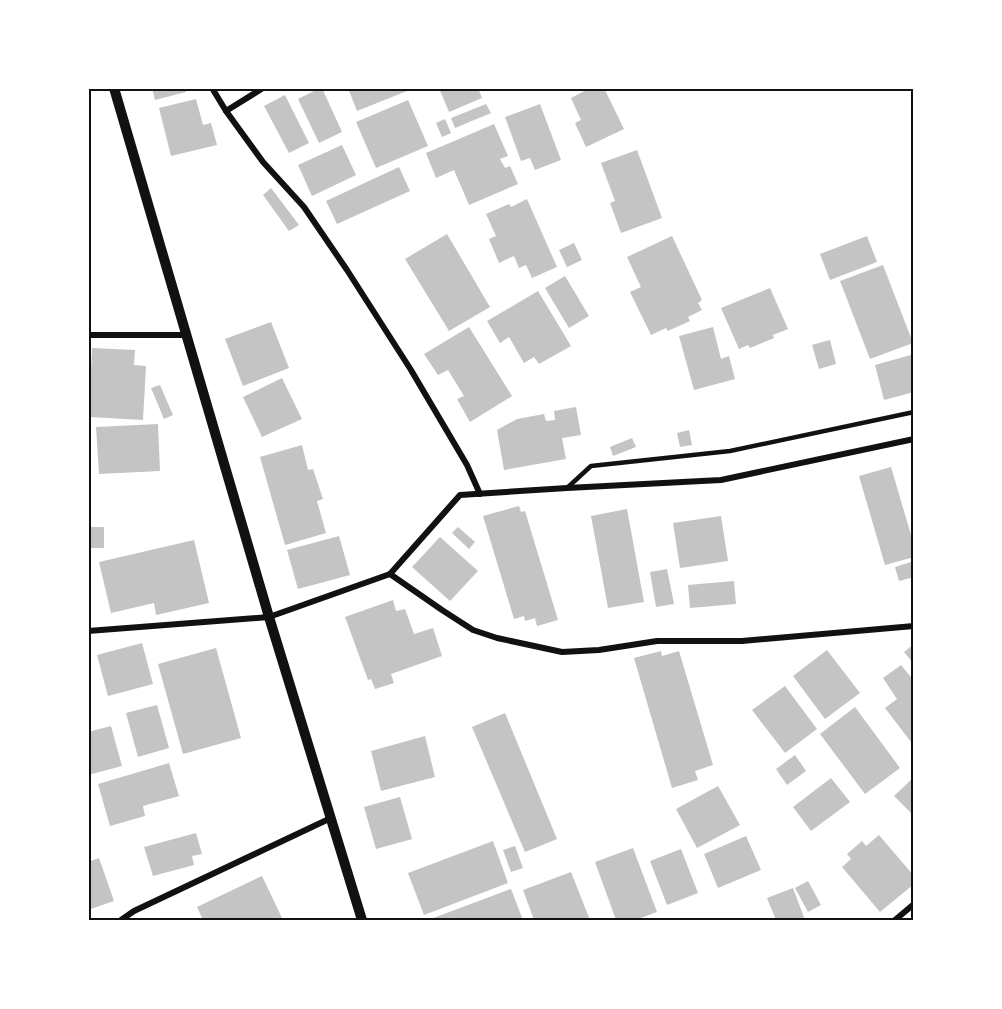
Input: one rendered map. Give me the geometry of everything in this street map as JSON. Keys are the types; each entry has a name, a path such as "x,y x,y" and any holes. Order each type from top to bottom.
{"street":[{"path":"114,88 269,617 362,921"},
{"path":"212,88 263,162 304,207 347,270 411,370 467,465 480,494"},
{"path":"226,111 263,88"},
{"path":"88,335 186,335"},
{"path":"88,631 269,617 390,574 460,495 721,480 914,439"},
{"path":"390,574 473,630 497,638 562,652 599,650 657,641 742,641 914,626"},
{"path":"121,921 134,911 331,818"},
{"path":"895,921 914,904"}],"lane":[{"path":"567,488 591,466 730,451 914,412"}],"building":[{"path":"152,88 186,88 186,92 155,100"},
{"path":"320,88 342,132 319,143 298,99"},
{"path":"348,88 412,88 412,89 357,111"},
{"path":"439,88 478,88 482,98 449,112"},
{"path":"590,88 604,88 624,129 586,147 575,123 581,120 571,98"},
{"path":"285,95 309,143 289,153 264,106"},
{"path":"196,99 203,125 211,123 217,145 171,156 159,108"},
{"path":"408,100 428,146 376,168 356,122"},
{"path":"486,104 491,113 455,128 451,118"},
{"path":"540,104 561,160 535,170 530,158 521,161 505,117"},
{"path":"445,119 451,133 442,137 436,123"},
{"path":"494,124 508,156 500,159 505,168 510,166 518,184 469,205 454,170 436,178 426,153"},
{"path":"342,145 356,175 312,196 298,165"},
{"path":"637,150 662,218 621,233 610,203 615,201 601,163"},
{"path":"399,167 410,191 337,224 326,201"},
{"path":"271,188 299,225 289,231 263,195"},
{"path":"527,199 557,267 532,278 526,265 519,268 514,256 499,263 489,239 496,236 486,214 509,204 511,207"},
{"path":"447,234 490,307 449,331 405,259"},
{"path":"672,236 702,300 698,303 702,310 688,317 690,321 668,331 666,328 651,335 630,292 641,287 627,257"},
{"path":"867,236 877,262 830,280 820,254"},
{"path":"574,243 582,260 567,267 559,250"},
{"path":"883,265 913,343 870,359 840,281"},
{"path":"565,276 589,316 569,328 545,288"},
{"path":"770,288 788,329 750,348 748,345 739,349 721,308"},
{"path":"538,291 571,346 539,364 534,357 524,363 509,337 500,343 487,321"},
{"path":"271,322 289,368 243,386 225,339"},
{"path":"469,327 512,396 470,422 457,399 464,396 448,370 438,375 424,354"},
{"path":"713,327 721,359 729,356 735,379 694,390 679,336"},
{"path":"830,340 836,364 819,369 812,345"},
{"path":"92,348 135,350 134,365 146,366 143,420 89,417"},
{"path":"914,354 914,392 884,400 875,365"},
{"path":"282,378 302,419 262,437 243,397"},
{"path":"160,385 173,415 164,419 151,388"},
{"path":"576,407 581,435 562,438 566,459 504,470 497,430 517,419 544,414 546,421 555,420 554,411"},
{"path":"158,424 160,471 99,474 96,427"},
{"path":"689,430 692,445 680,447 677,433"},
{"path":"632,438 636,447 613,456 610,447"},
{"path":"302,445 308,470 313,469 323,499 317,501 326,533 285,545 260,457"},
{"path":"891,467 914,545 914,557 885,565 859,476"},
{"path":"519,506 521,512 525,511 558,620 537,626 535,618 525,621 524,616 514,619 483,516"},
{"path":"627,509 644,602 608,608 591,516"},
{"path":"721,516 728,561 680,568 673,523"},
{"path":"88,527 104,527 104,548 88,548"},
{"path":"458,527 475,542 469,549 452,533"},
{"path":"339,536 350,575 298,589 287,550"},
{"path":"440,537 478,571 450,601 412,567"},
{"path":"194,540 209,603 156,615 154,603 111,613 99,562"},
{"path":"914,561 914,577 899,581 895,567"},
{"path":"667,569 674,604 656,607 650,572"},
{"path":"734,581 736,604 690,608 688,585"},
{"path":"393,600 396,611 405,609 414,634 433,628 442,656 391,674 394,683 375,689 371,679 368,680 345,617"},
{"path":"142,643 153,684 108,696 97,655"},
{"path":"914,644 914,664 904,652"},
{"path":"216,648 241,738 183,754 158,664"},
{"path":"827,650 860,693 825,719 793,676"},
{"path":"661,651 662,656 679,651 713,765 695,771 698,780 672,788 634,658"},
{"path":"901,665 914,681 914,746 885,708 897,699 883,678"},
{"path":"785,686 817,729 785,753 752,710"},
{"path":"157,705 169,748 138,757 126,713"},
{"path":"855,707 900,768 865,794 820,734"},
{"path":"505,713 557,839 525,852 472,727"},
{"path":"111,726 122,766 88,775 88,732"},
{"path":"425,736 435,777 381,791 371,751"},
{"path":"795,755 806,771 787,785 776,769"},
{"path":"169,763 179,796 143,806 145,816 110,826 98,784"},
{"path":"914,777 914,816 894,796"},
{"path":"831,778 850,802 811,831 793,807"},
{"path":"718,786 740,825 697,848 676,809"},
{"path":"400,797 412,839 376,849 364,807"},
{"path":"196,833 202,854 192,856 194,865 153,876 144,847"},
{"path":"879,835 914,876 914,884 880,912 842,867 851,859 847,854 862,841 866,846"},
{"path":"746,836 761,870 718,888 704,854"},
{"path":"493,841 508,883 424,915 408,873"},
{"path":"515,846 523,868 511,872 503,850"},
{"path":"633,848 657,912 635,920 616,920 595,862"},
{"path":"681,849 698,893 667,905 650,861"},
{"path":"99,858 114,901 88,910 88,862"},
{"path":"571,872 590,920 534,920 523,890"},
{"path":"262,876 283,920 203,920 197,907"},
{"path":"808,881 821,905 808,912 795,888"},
{"path":"793,888 805,920 776,920 767,898"},
{"path":"511,889 523,920 428,920"}]}
